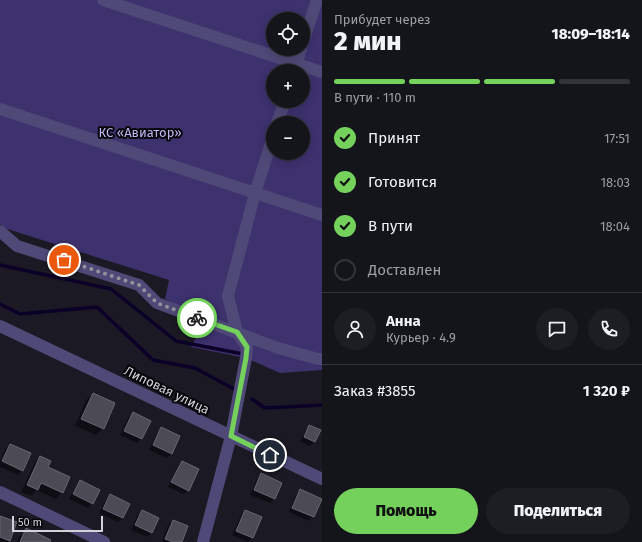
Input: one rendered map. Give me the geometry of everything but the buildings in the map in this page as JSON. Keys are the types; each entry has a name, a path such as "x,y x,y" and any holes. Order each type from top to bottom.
{"street":[{"path":"103,0 286,64"},
{"path":"310,22 317,0"},
{"path":"310,70 322,72"},
{"path":"0,109 322,215"},
{"path":"203,542 231,436 246,358 247,347 237,332 228,296 255,193 266,159"},
{"path":"0,231 16,246 139,285 157,303 278,348 322,359"},
{"name":"Липовая улица","path":"0,326 322,479"},
{"path":"0,492 104,542"}],"green space":[{"name":"КС «Авиатор»","path":"0,0 322,0 322,370 280,373 246,358 191,347 205,320 165,299 169,280 4,228 0,224"}],"waterway":[{"path":"0,265 111,289 176,341 243,354"},
{"path":"0,304 20,314 97,307 153,360 195,368 234,389"},
{"path":"252,399 265,408 322,405"}],"way so far":[{"path":"64,260 139,285 157,303 197,318"}],"route":[{"path":"197,318 237,332 247,347 231,436 270,455"}]}
